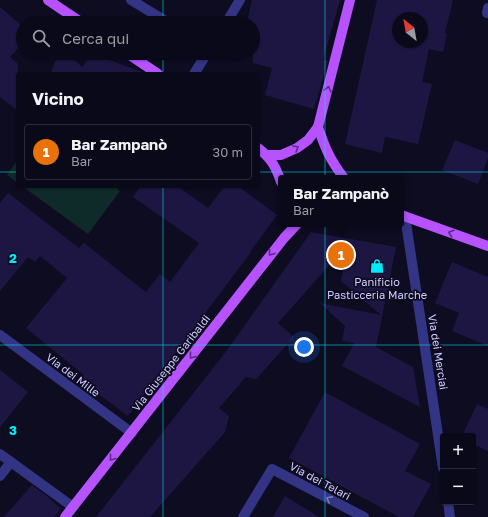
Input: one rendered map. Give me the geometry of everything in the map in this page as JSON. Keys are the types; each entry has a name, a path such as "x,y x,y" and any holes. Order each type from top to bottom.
{"main road":[{"path":"48,0 72,16"},
{"path":"267,155 281,155 297,148 308,140 318,127 350,0"},
{"path":"137,60 155,72"},
{"path":"318,127 324,145 333,164 342,175"},
{"path":"260,150 267,155 275,166 278,175"},
{"path":"404,216 488,246"},
{"path":"284,238 286,227"},
{"name":"Via Giuseppe Garibaldi","path":"65,517 294,227"}],"street":[{"path":"132,0 158,16"},
{"path":"230,16 240,0"},
{"path":"195,72 203,60"},
{"name":"Via dei Merciai","path":"404,222 440,449"},
{"name":"Via dei Mille","path":"0,335 132,433"},
{"path":"0,454 73,508"},
{"path":"0,476 10,462"},
{"name":"Via dei Telari","path":"243,517 272,469 364,517"},
{"path":"448,505 450,517"}],"green space":[{"path":"16,162 16,182 7,175"},
{"path":"25,188 116,188 120,191 88,234"}],"building":[{"path":"252,0 340,0 323,60 328,61 314,109 265,95 272,68 253,63 253,60 260,60 260,16 249,16"},
{"path":"377,0 453,0 445,33 447,34 443,52 429,49 422,82 432,84 418,144 385,137 382,153 345,144"},
{"path":"0,7 16,21 16,51 10,57 18,64 18,72 16,72 16,109 0,97"},
{"path":"57,60 74,60 82,67 88,60 109,60 142,72 51,72"},
{"path":"455,140 488,153 488,158 478,184 442,170"},
{"path":"140,188 180,188 208,208 223,188 241,188 277,215 128,416 80,380 84,375 26,328 67,278 40,256 35,262 28,257 0,291 0,203 8,193 79,248 84,243 146,292 160,274 170,282 199,243 133,197"},
{"path":"311,232 396,247 376,347 413,367 420,407 342,366 354,343 342,341 345,326 320,303 381,315 341,281 348,244 278,323 294,337 256,379 246,377 219,408 229,416 225,432 150,517 96,517 228,349"},
{"path":"452,262 488,277 488,346 452,331 459,313 435,303"},
{"path":"0,370 28,392 0,427"},
{"path":"325,392 420,444 405,471 431,484 413,517 399,517 289,458"},
{"path":"477,404 488,409 488,451 476,445 476,433 463,433"},
{"path":"32,485 61,509 54,517 4,517"},
{"path":"285,496 319,517 273,517"}],"place":[{"name":"Bar Zampanò","path":"341,255"},
{"name":"Panificio Pasticceria Marche","path":"377,266"}]}
